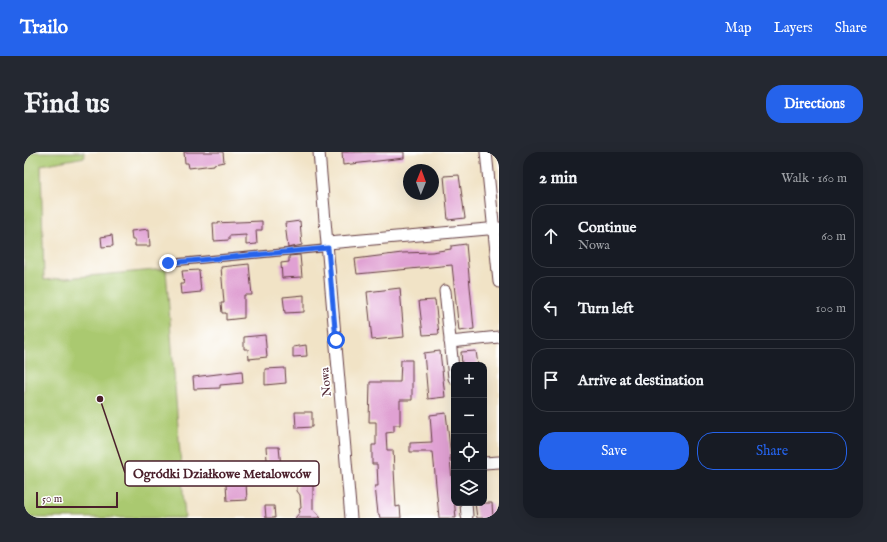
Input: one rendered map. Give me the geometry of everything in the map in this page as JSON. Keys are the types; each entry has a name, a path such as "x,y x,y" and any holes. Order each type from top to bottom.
{"street":[{"name":"Nowa","path":"319,152 351,518"},
{"path":"486,152 496,228 499,282"},
{"path":"328,246 496,228"},
{"path":"445,291 452,362"},
{"path":"450,342 499,337"},
{"path":"487,463 499,462"},
{"path":"466,506 467,516"}],"lane":[{"path":"168,263 328,246"}],"green space":[{"path":"24,152 84,152 85,157 41,165 44,280 166,269 185,518 24,518"}],"building":[{"path":"184,152 223,152 224,162 214,165 189,168 188,163 185,163"},
{"path":"342,152 404,152 404,158 343,165"},
{"path":"459,175 465,218 448,220 444,176"},
{"path":"262,221 262,230 256,230 257,244 246,245 246,235 229,236 229,240 214,241 213,223"},
{"path":"300,221 302,245 288,248 285,223"},
{"path":"149,229 150,246 135,246 135,240 132,240 131,231"},
{"path":"112,235 113,246 102,247 101,237"},
{"path":"466,244 474,329 459,331 452,265 357,274 355,259 402,253 432,252 451,249 451,246"},
{"path":"300,255 302,277 282,278 281,263 289,262 289,256"},
{"path":"249,264 252,295 244,295 244,318 226,320 226,313 222,313 221,303 224,303 221,267"},
{"path":"199,270 201,292 181,294 180,284 184,284 182,271"},
{"path":"400,288 404,337 372,340 367,292"},
{"path":"304,295 304,312 285,313 283,297"},
{"path":"435,300 439,334 423,335 419,301"},
{"path":"265,335 267,357 249,359 248,349 244,349 244,337"},
{"path":"306,345 307,356 293,357 293,347"},
{"path":"440,351 445,397 428,399 424,353"},
{"path":"476,351 478,362 462,362 461,352"},
{"path":"401,360 412,360 412,400 400,400 400,425 394,425 394,432 386,433 387,450 393,450 396,507 400,506 401,518 380,518 378,514 375,486 378,486 377,464 372,464 372,445 376,445 376,422 369,422 370,382 400,382"},
{"path":"285,368 286,383 265,385 265,369"},
{"path":"242,371 243,383 220,385 220,388 194,389 193,377"},
{"path":"295,412 312,412 312,427 296,428"},
{"path":"446,413 451,459 451,506 455,506 456,518 439,518 433,452 410,452 410,443 432,442 430,415"},
{"path":"266,447 279,447 281,467 278,467 278,471 268,472"},
{"path":"300,480 313,480 313,509 321,518 295,518 300,512 299,509 301,508 300,495 297,491"},
{"path":"246,483 247,500 227,501 226,484"},
{"path":"487,503 492,503 493,518 477,518 475,506 487,506"},
{"path":"265,506 274,506 275,518 266,518"}],"place":[{"name":"Ogródki Działkowe Metalowców","path":"100,399"}],"route":[{"path":"168,263 328,248 336,340"}]}
